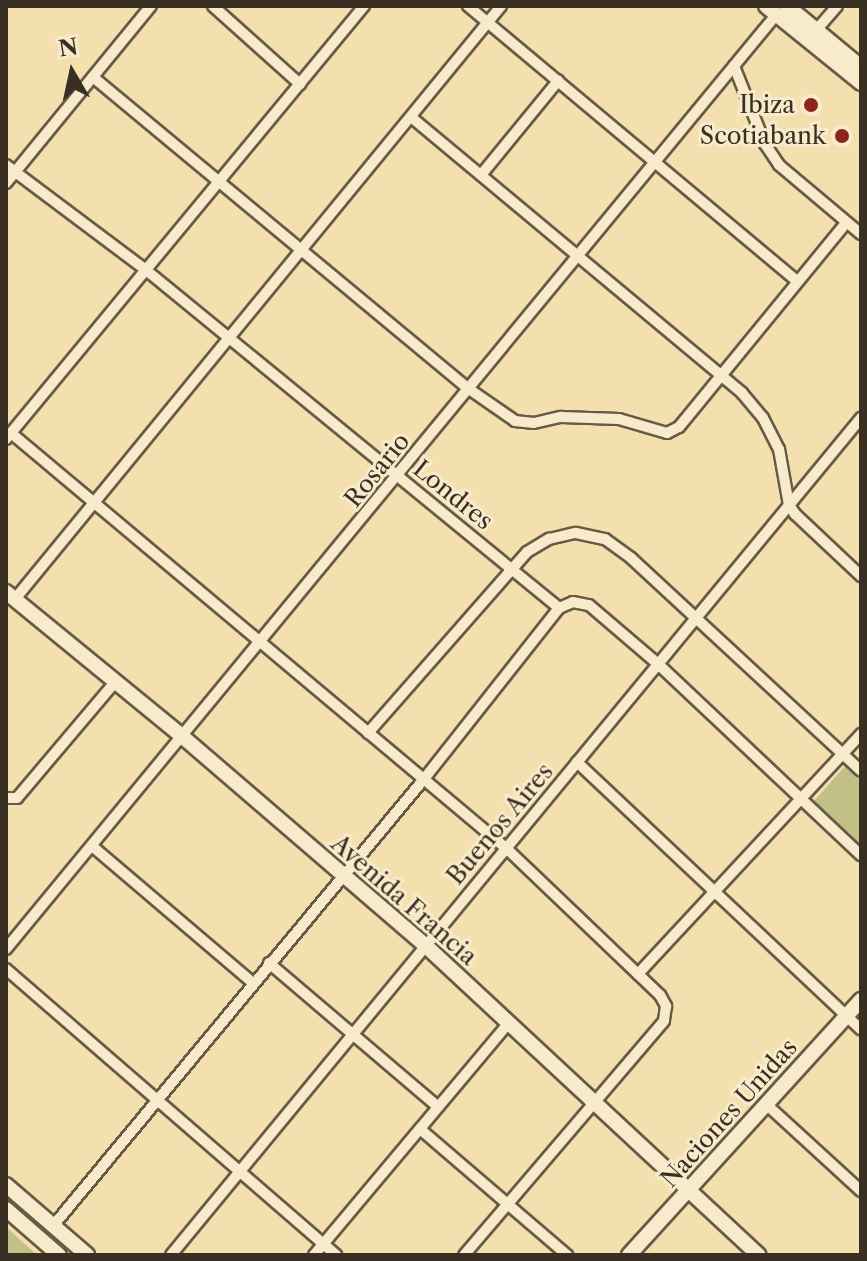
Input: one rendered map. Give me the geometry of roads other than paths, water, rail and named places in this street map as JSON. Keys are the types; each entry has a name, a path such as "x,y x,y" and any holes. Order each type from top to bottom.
{"street":[{"path":"6,183 11,168 93,77 151,6"},
{"path":"213,6 300,84"},
{"path":"364,6 8,436 95,504 506,848 638,974 666,1006 664,1021 464,1255"},
{"path":"468,6 797,281"},
{"path":"10,596 95,504 501,6"},
{"path":"812,35 834,7"},
{"path":"776,9 861,67"},
{"name":"Rosario","path":"6,949 734,66 776,9"},
{"path":"812,35 861,83"},
{"path":"734,66 761,136 779,165 845,224 861,234"},
{"path":"93,77 469,389 515,421 619,419 667,433 679,427 845,224"},
{"path":"481,175 558,81"},
{"path":"411,117 721,375 763,418 782,458 789,505 861,576"},
{"name":"Londres","path":"11,168 146,270 559,608"},
{"name":"Buenos Aires","path":"171,1255 861,418"},
{"path":"368,733 527,552 549,539 576,533 605,539 631,558 861,771"},
{"name":"Avenida Francia","path":"10,596 183,737 426,946 759,1255"},
{"path":"53,1226 424,779 559,608 573,602 589,605 658,664 861,855"},
{"path":"6,798 17,798 115,682"},
{"path":"638,974 861,734"},
{"path":"577,762 861,1030"},
{"path":"92,846 253,983"},
{"path":"269,963 438,1107"},
{"path":"6,969 336,1255"},
{"name":"Naciones Unidas","path":"629,1255 861,1000"},
{"path":"314,1255 509,1023"},
{"path":"766,1104 861,1191"},
{"path":"420,1129 567,1255"},
{"path":"6,1185 87,1255"},
{"path":"6,1209 59,1255"}],"place":[{"name":"Ibiza","path":"811,105"},
{"name":"Scotiabank","path":"842,136"}]}
